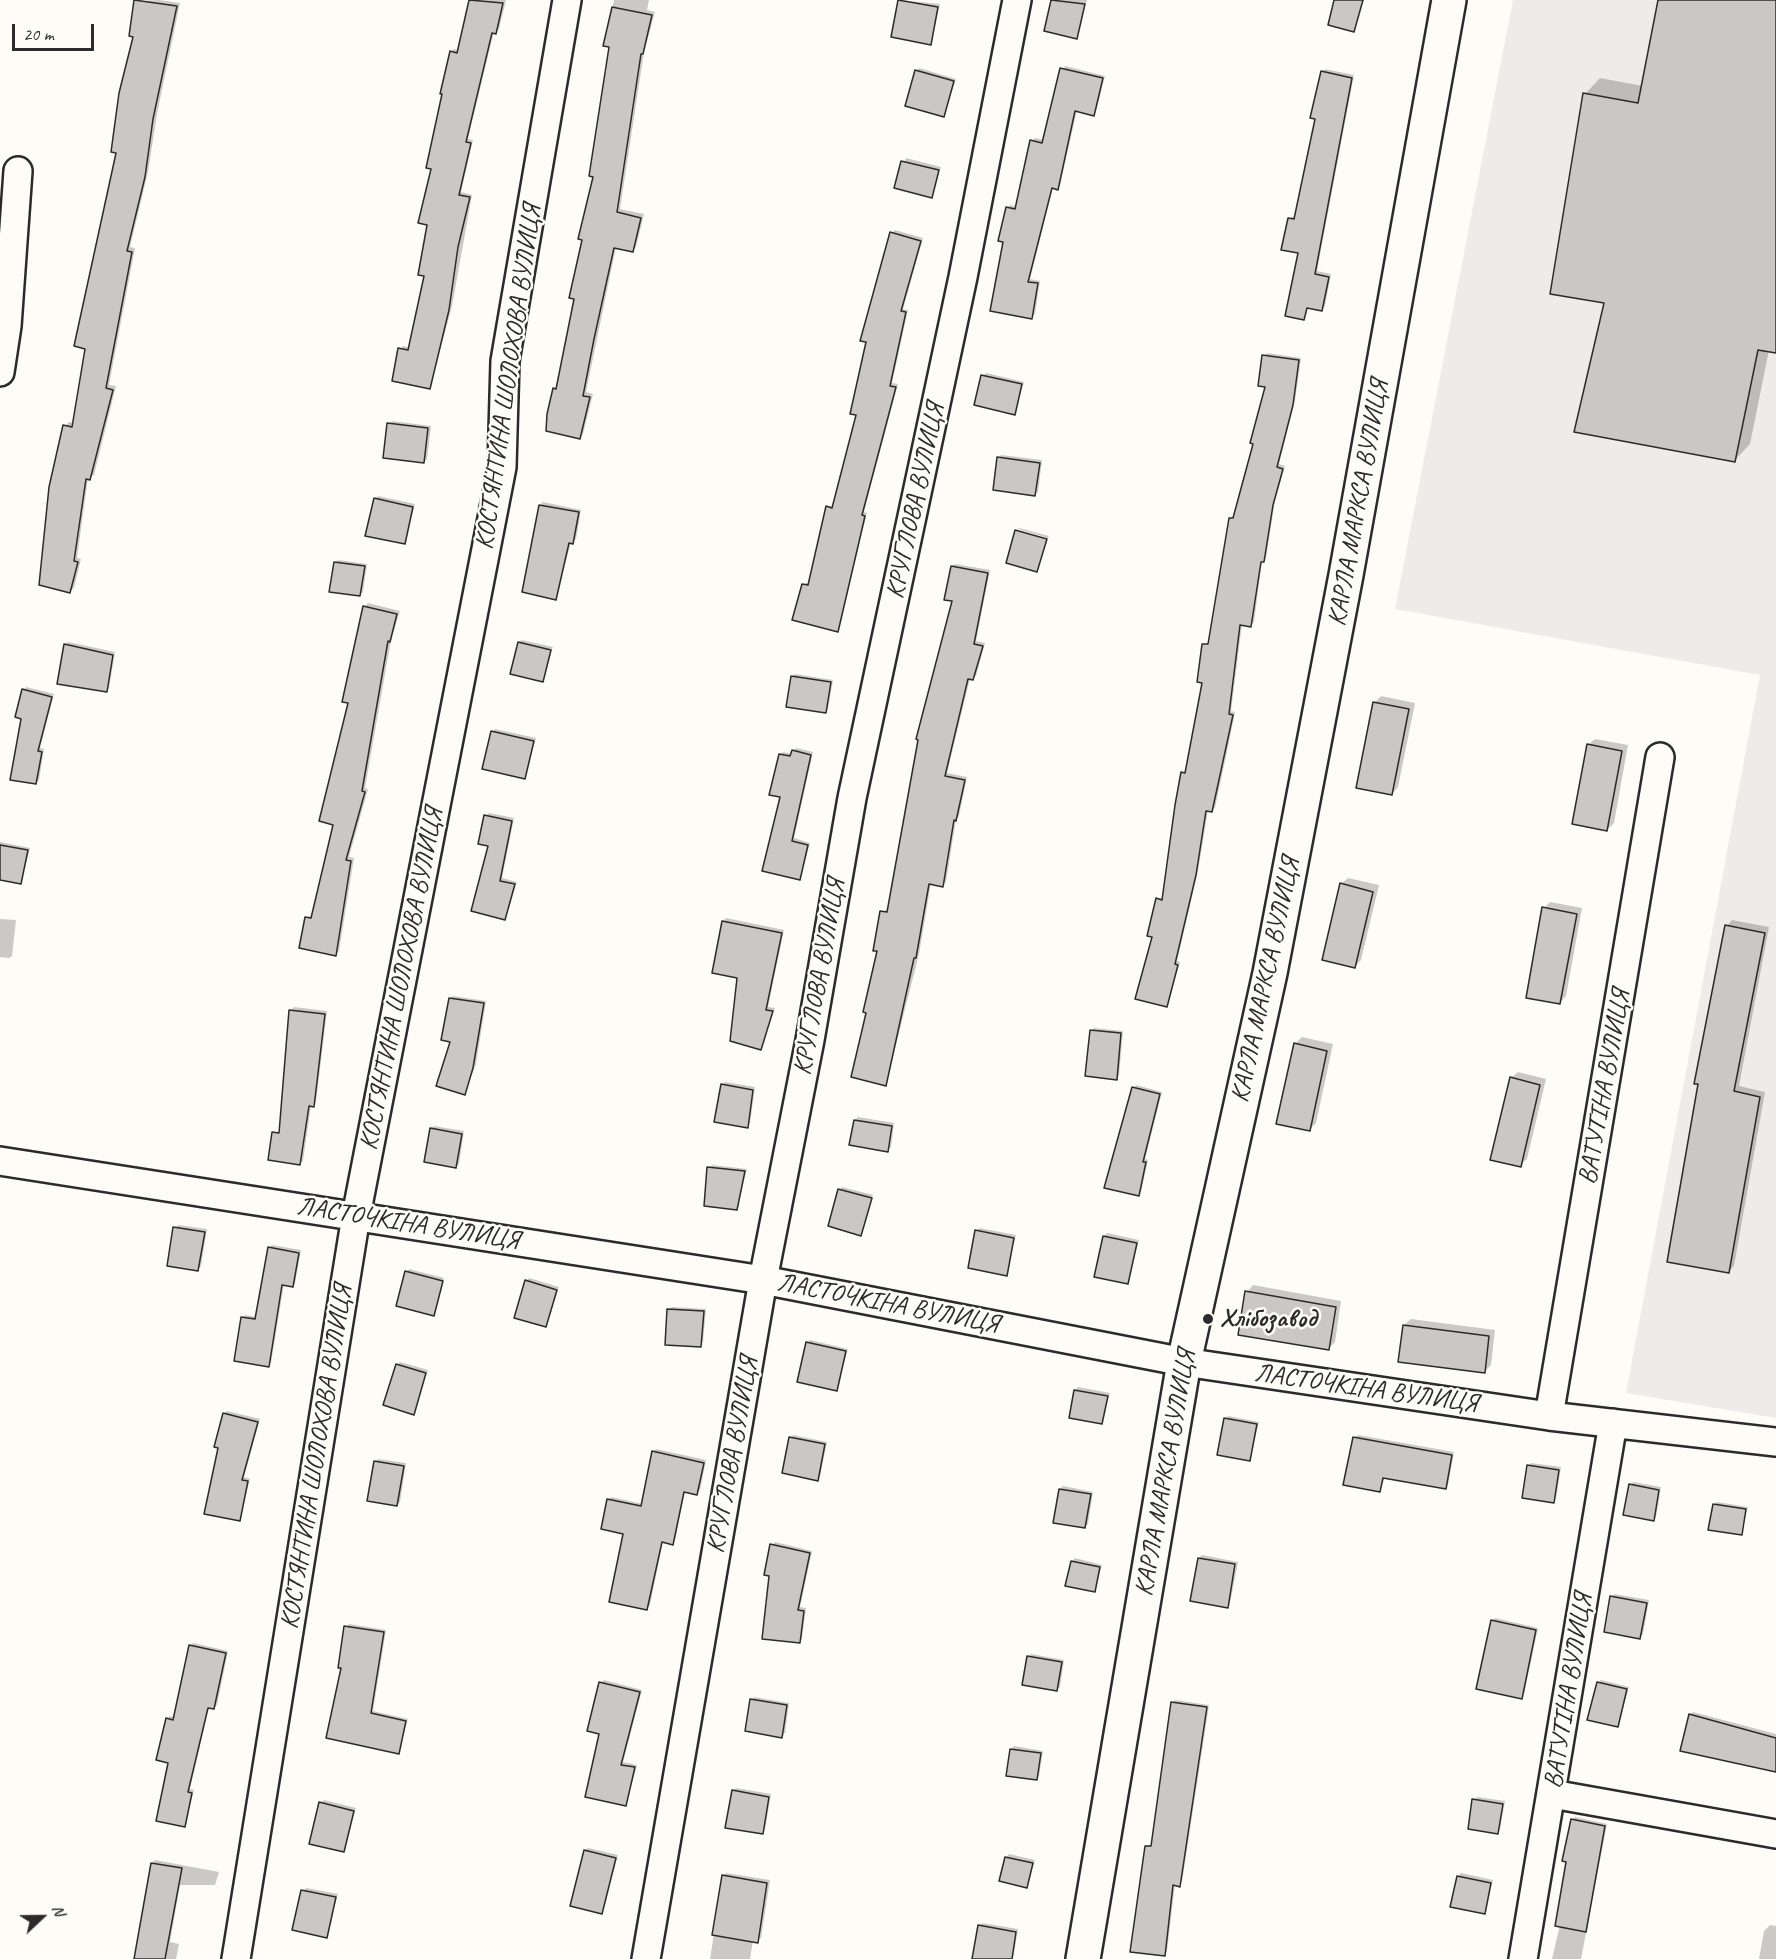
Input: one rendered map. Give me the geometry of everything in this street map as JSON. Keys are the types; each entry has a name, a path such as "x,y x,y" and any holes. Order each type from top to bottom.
{"street":[{"name":"КОСТЯНТИНА ШОЛОХОВА ВУЛИЦЯ","path":"236,1959 356,1216 502,467 506,361 567,0"},
{"name":"КРУГЛОВА ВУЛИЦЯ","path":"646,1959 763,1280 810,1040 852,798 963,277 1017,0"},
{"name":"КАРЛА МАРКСА ВУЛИЦЯ","path":"1083,1959 1184,1362 1270,973 1346,575 1449,0"},
{"path":"0,372 7,326 18,171"},
{"name":"ВАТУТІНА ВУЛИЦЯ","path":"1549,1416 1660,758"},
{"name":"ЛАСТОЧКІНА ВУЛИЦЯ","path":"0,1161 763,1280 1184,1362 1549,1416 1776,1442"},
{"name":"ВАТУТІНА ВУЛИЦЯ","path":"1523,1959 1613,1423"},
{"path":"1552,1794 1776,1834"}],"shaded area":[{"path":"1513,0 1776,0 1776,1418 1626,1393 1760,675 1395,609"}],"building":[{"path":"134,0 177,6 153,119 145,177 127,251 132,252 106,388 113,390 90,480 86,479 74,561 78,562 70,593 39,585 49,487 63,425 72,427 85,349 74,346 116,153 111,152 119,93 133,37 129,36"},
{"path":"469,0 503,3 496,34 492,33 466,142 471,143 459,195 470,197 458,247 449,310 430,389 392,381 398,348 408,350 424,276 418,275 427,225 418,223 431,169 426,168 450,51 457,53"},
{"path":"898,0 938,7 931,45 891,37"},
{"path":"1051,0 1085,4 1077,39 1044,31"},
{"path":"1334,0 1363,0 1354,32 1328,25"},
{"path":"1658,0 1776,0 1776,353 1758,350 1735,462 1574,432 1604,303 1550,294 1583,93 1638,103"},
{"path":"612,7 652,15 643,54 641,54 617,212 641,218 633,252 614,248 583,396 590,397 580,439 546,431 547,414 553,388 556,389 574,299 569,298 582,240 578,239 593,177 589,176 609,47 603,46"},
{"path":"1060,68 1103,78 1094,116 1075,111 1058,190 1052,188 1028,282 1038,283 1032,319 990,311 1003,242 998,241 1006,207 1015,209 1030,140 1042,143"},
{"path":"915,70 954,81 944,117 905,106"},
{"path":"1321,71 1352,78 1315,274 1329,277 1322,311 1307,308 1304,320 1285,316 1298,253 1281,250 1288,218 1294,219 1315,119 1310,118"},
{"path":"901,161 939,170 932,198 894,188"},
{"path":"890,232 921,241 901,311 906,312 890,386 896,387 862,515 865,516 838,632 792,620 802,584 808,585 826,506 832,508 856,415 850,414 866,342 860,341"},
{"path":"1262,355 1299,360 1293,405 1277,467 1283,469 1273,505 1264,562 1261,562 1251,627 1240,625 1229,714 1233,715 1212,812 1206,811 1196,875 1167,1007 1135,999 1152,937 1147,936 1156,898 1162,900 1181,772 1185,773 1202,683 1197,682 1202,644 1208,644 1229,518 1233,518 1253,444 1250,443 1265,387 1258,386"},
{"path":"981,375 1022,384 1015,415 974,405"},
{"path":"387,423 428,428 424,463 383,458"},
{"path":"997,457 1040,463 1035,496 993,490"},
{"path":"374,498 413,507 405,544 365,536"},
{"path":"539,505 579,512 573,544 569,543 556,600 522,592"},
{"path":"1015,530 1047,539 1037,572 1006,563"},
{"path":"334,562 365,566 360,596 329,592"},
{"path":"951,566 988,573 974,644 983,646 973,680 968,679 945,776 965,780 956,821 954,820 943,887 929,884 916,958 914,958 886,1086 851,1077 877,951 873,951 880,911 887,912 918,740 916,739 952,601 944,600"},
{"path":"363,606 397,614 390,642 388,641 362,791 365,792 346,860 351,861 336,956 299,948 305,917 311,918 333,825 319,821 348,703 342,702"},
{"path":"518,642 551,650 543,682 510,674"},
{"path":"64,644 113,655 107,692 57,684"},
{"path":"791,676 831,682 826,713 786,707"},
{"path":"22,689 52,697 38,751 42,752 36,784 10,780 21,719 15,717"},
{"path":"1373,702 1409,709 1392,795 1356,788"},
{"path":"491,731 534,741 525,779 482,769"},
{"path":"1587,744 1622,751 1607,831 1572,824"},
{"path":"792,750 811,755 792,841 808,845 800,880 762,871 780,797 769,795 779,754 790,756"},
{"path":"484,815 512,821 500,881 515,884 505,920 471,911 488,846 478,844"},
{"path":"0,845 28,850 21,884 0,880"},
{"path":"1340,883 1373,892 1355,968 1322,960"},
{"path":"1542,907 1577,914 1560,1004 1526,998"},
{"path":"722,921 782,933 766,1010 773,1011 761,1050 730,1041 737,978 712,973"},
{"path":"1725,925 1765,933 1734,1091 1760,1097 1729,1273 1667,1262 1698,1084 1694,1084"},
{"path":"449,998 484,1003 473,1068 465,1095 436,1086 450,1042 441,1040"},
{"path":"289,1010 325,1014 314,1107 309,1106 300,1165 268,1160 272,1132 279,1133"},
{"path":"1090,1030 1121,1033 1117,1080 1085,1076"},
{"path":"1294,1043 1327,1051 1310,1131 1276,1124"},
{"path":"1510,1077 1540,1085 1521,1167 1490,1160"},
{"path":"721,1084 753,1090 748,1128 714,1122"},
{"path":"1132,1087 1160,1094 1143,1162 1146,1162 1139,1196 1104,1188"},
{"path":"854,1120 892,1126 888,1152 849,1145"},
{"path":"430,1128 462,1134 456,1168 424,1162"},
{"path":"707,1167 745,1171 737,1210 704,1206"},
{"path":"838,1189 872,1198 861,1236 828,1226"},
{"path":"173,1227 205,1232 198,1271 167,1266"},
{"path":"975,1230 1014,1238 1007,1276 968,1268"},
{"path":"1103,1236 1137,1243 1128,1284 1094,1277"},
{"path":"268,1247 299,1253 293,1287 282,1285 269,1367 234,1361 241,1317 255,1319"},
{"path":"405,1271 443,1281 434,1316 396,1306"},
{"path":"525,1280 557,1290 546,1327 514,1318"},
{"path":"1245,1291 1336,1307 1329,1350 1238,1335"},
{"path":"667,1309 704,1311 701,1347 665,1345"},
{"path":"1403,1325 1489,1336 1485,1373 1398,1362"},
{"path":"806,1342 846,1351 837,1391 797,1382"},
{"path":"396,1364 426,1373 414,1415 383,1405"},
{"path":"1074,1390 1108,1396 1102,1424 1069,1418"},
{"path":"223,1413 258,1422 242,1480 248,1481 240,1521 204,1514 218,1448 214,1447"},
{"path":"1224,1418 1257,1424 1250,1461 1217,1455"},
{"path":"789,1437 825,1444 818,1481 782,1473"},
{"path":"1353,1437 1452,1455 1446,1489 1383,1478 1380,1492 1343,1485"},
{"path":"652,1451 704,1463 697,1495 684,1492 673,1545 662,1542 647,1610 609,1602 623,1534 601,1529 607,1499 641,1506"},
{"path":"374,1461 404,1466 397,1506 367,1501"},
{"path":"1527,1465 1559,1470 1554,1503 1522,1498"},
{"path":"1629,1484 1659,1490 1654,1521 1623,1515"},
{"path":"1059,1489 1091,1494 1085,1528 1053,1523"},
{"path":"1713,1504 1746,1509 1742,1535 1708,1530"},
{"path":"770,1544 810,1553 798,1610 804,1611 800,1643 762,1639 769,1576 764,1575"},
{"path":"1198,1558 1235,1564 1228,1608 1190,1601"},
{"path":"1071,1561 1100,1567 1095,1592 1065,1586"},
{"path":"1610,1596 1647,1603 1640,1639 1604,1632"},
{"path":"1491,1620 1536,1630 1522,1699 1476,1689"},
{"path":"344,1626 384,1632 371,1713 406,1721 399,1754 326,1738 341,1668 338,1668"},
{"path":"189,1645 226,1653 214,1709 208,1708 188,1792 192,1793 185,1827 156,1821 168,1763 156,1760 166,1718 173,1720"},
{"path":"1027,1656 1062,1662 1057,1691 1022,1685"},
{"path":"599,1682 640,1692 621,1765 635,1767 626,1806 585,1797 599,1734 587,1731"},
{"path":"1597,1682 1627,1689 1618,1727 1587,1720"},
{"path":"750,1699 787,1705 782,1738 745,1731"},
{"path":"1171,1702 1207,1707 1180,1887 1173,1885 1165,1956 1130,1952 1145,1846 1151,1846"},
{"path":"1689,1714 1776,1738 1776,1772 1680,1751"},
{"path":"1010,1749 1041,1753 1037,1780 1006,1776"},
{"path":"732,1790 769,1797 763,1834 725,1828"},
{"path":"1472,1799 1503,1804 1498,1834 1468,1829"},
{"path":"319,1802 354,1811 344,1852 309,1844"},
{"path":"1571,1819 1605,1826 1586,1932 1555,1926 1566,1862 1562,1861"},
{"path":"584,1850 616,1858 602,1914 570,1906"},
{"path":"1005,1857 1033,1863 1027,1888 999,1881"},
{"path":"151,1863 182,1868 165,1959 134,1959"},
{"path":"722,1875 767,1883 758,1943 712,1935"},
{"path":"1457,1876 1491,1883 1485,1914 1450,1907"},
{"path":"301,1890 336,1897 327,1938 292,1930"},
{"path":"978,1925 1016,1932 1012,1959 972,1959"}],"place":[{"name":"Хлібозавод","path":"1208,1319"}]}
